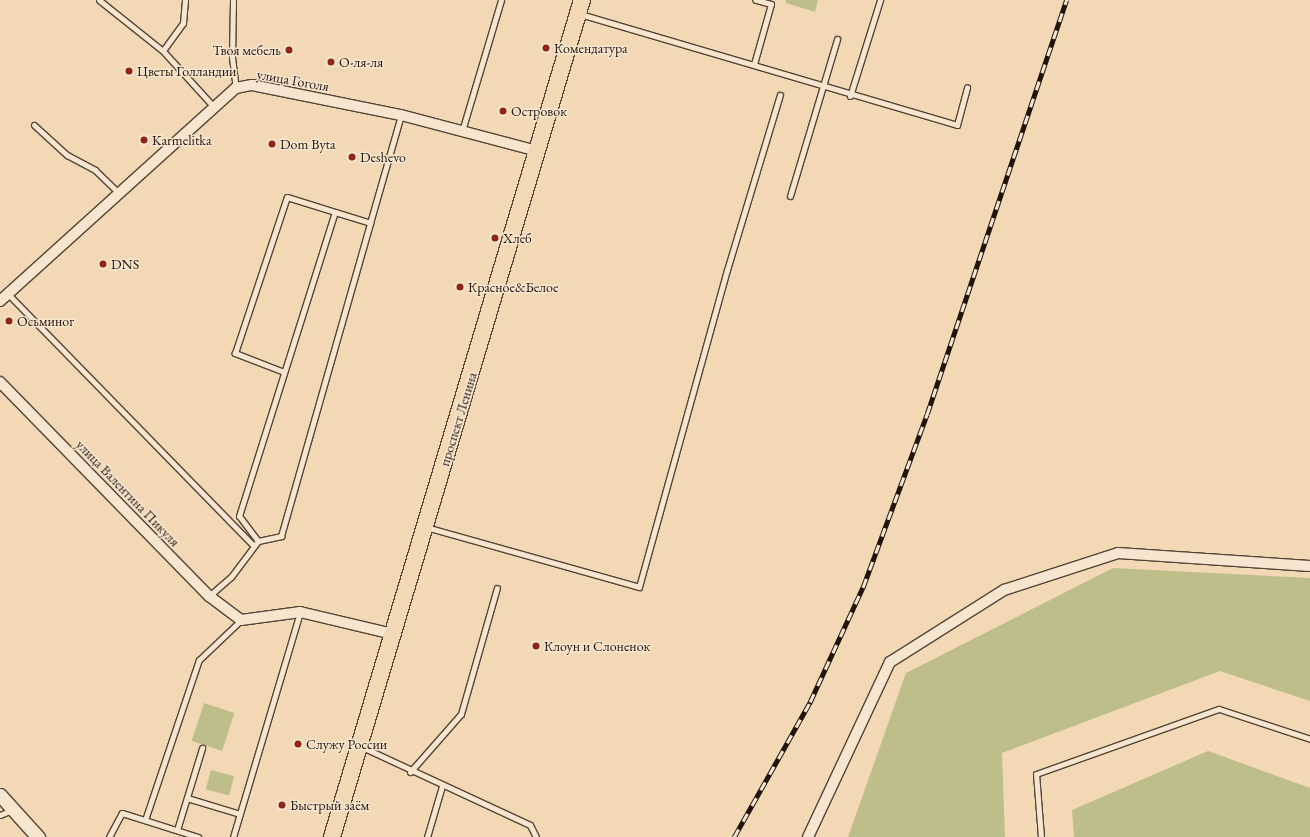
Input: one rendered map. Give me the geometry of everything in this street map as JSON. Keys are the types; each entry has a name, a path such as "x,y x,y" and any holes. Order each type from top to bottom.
{"main road":[{"name":"проспект Ленина","path":"332,837 426,527 580,7"}],"street":[{"name":"улица Гоголя","path":"4,298 214,106 236,88 252,85 401,115 537,151"},
{"name":"улица Валентина Пикуля","path":"0,382 209,596 241,620"},
{"path":"808,837 890,662 1004,590 1118,553 1310,566"},
{"path":"241,620 300,612 393,634"},
{"path":"0,795 38,837"}],"lane":[{"path":"99,0 163,51 214,106"},
{"path":"163,51 182,23 185,0"},
{"path":"233,0 232,57 236,88"},
{"path":"462,131 501,0"},
{"path":"754,64 771,4 756,0"},
{"path":"850,96 880,0"},
{"path":"580,7 850,96 957,125 968,87"},
{"path":"790,196 837,39"},
{"path":"426,527 638,587 727,270 780,95"},
{"path":"209,596 231,577 258,541 281,536 401,115"},
{"path":"34,125 67,155 95,170 119,193"},
{"path":"284,372 235,353 287,197 370,223"},
{"path":"258,541 239,516 335,212"},
{"path":"4,298 254,546"},
{"path":"410,772 461,714 496,588"},
{"path":"233,837 300,612"},
{"path":"145,820 199,660 241,620"},
{"path":"1041,837 1036,774 1219,709 1310,739"},
{"path":"360,745 410,772 530,825 536,837"},
{"path":"177,830 202,748"},
{"path":"427,837 442,786"},
{"path":"187,798 240,814"},
{"path":"0,815 13,810"},
{"path":"109,837 122,813 198,837"}],"green space":[{"path":"786,0 818,0 815,12 786,3"},
{"path":"1113,568 1310,578 1310,701 1220,671 1002,753 1005,837 848,837 906,673"},
{"path":"204,703 234,713 222,751 192,741"},
{"path":"1208,751 1310,788 1310,837 1074,837 1072,810"},
{"path":"211,770 234,776 229,796 206,789"}],"railway":[{"path":"734,837 810,702 863,587 927,414 1066,0"}],"place":[{"name":"Комендатура","path":"546,48"},
{"name":"Твоя мебель","path":"289,50"},
{"name":"О-ля-ля","path":"331,62"},
{"name":"Цветы Голландии","path":"129,71"},
{"name":"Островок","path":"503,111"},
{"name":"Karmelitka","path":"144,140"},
{"name":"Dom Byta","path":"272,144"},
{"name":"Deshevo","path":"352,157"},
{"name":"Хлеб","path":"495,238"},
{"name":"DNS","path":"103,264"},
{"name":"Красное&Белое","path":"460,287"},
{"name":"Осьминог","path":"9,321"},
{"name":"Клоун и Слоненок","path":"536,646"},
{"name":"Служу России","path":"298,744"},
{"name":"Быстрый заём","path":"282,805"}]}
